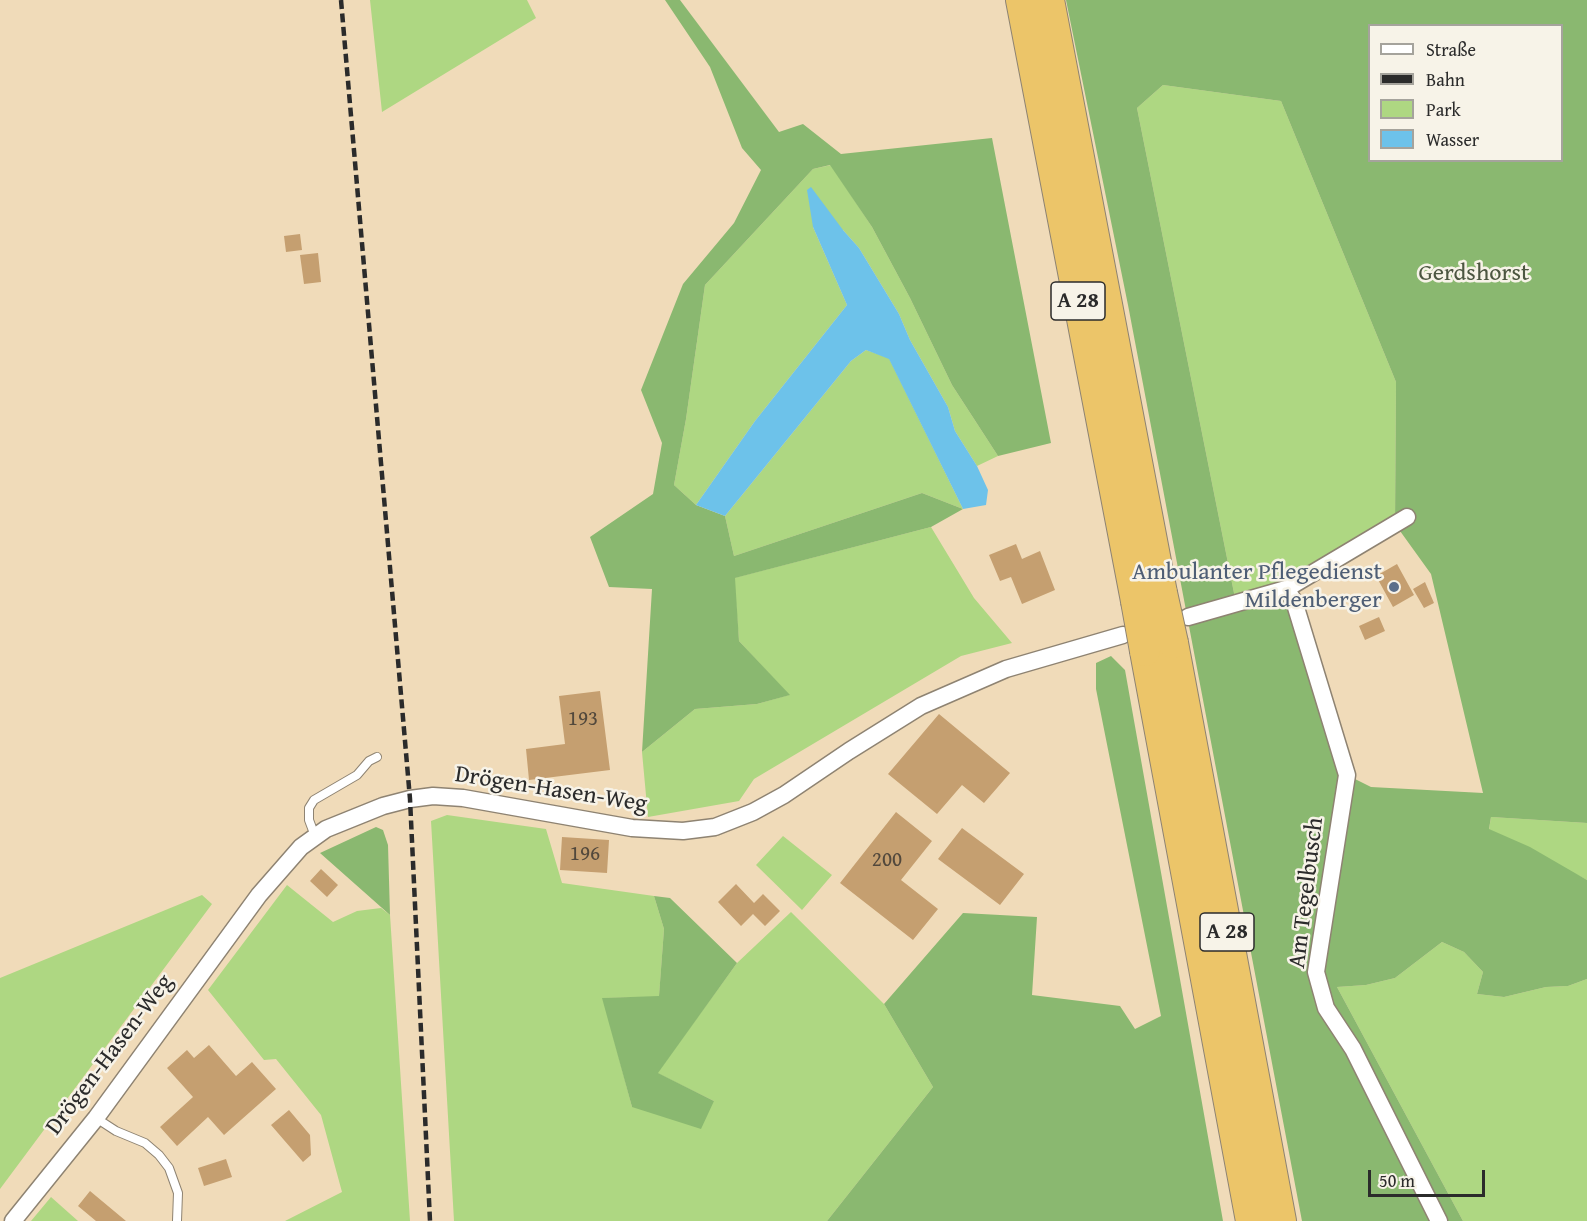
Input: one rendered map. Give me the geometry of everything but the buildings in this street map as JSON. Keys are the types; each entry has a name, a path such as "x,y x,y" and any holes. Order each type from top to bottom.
{"highway":[{"name":"A 28","path":"1021,0 1149,597"},
{"name":"A 28","path":"1049,0 1149,597 1147,643 1251,1221"},
{"name":"A 28","path":"1147,643 1281,1221"}],"street":[{"path":"1188,617 1286,589 1407,517"},
{"name":"Am Tegelbusch","path":"1286,589 1294,601 1347,775 1316,972 1326,1008 1353,1049 1439,1221"},
{"name":"Drögen-Hasen-Weg","path":"14,1221 96,1118 222,944 280,869 305,850 315,836 383,806 433,796 464,798 632,828 683,831 715,827 753,812 784,795 921,705 1006,669 1147,643"}],"lane":[{"path":"315,836 309,820 309,808 314,800 357,775 369,761 377,756"},
{"path":"96,1118 116,1131 145,1143 159,1155 169,1168 178,1193 177,1221"}],"green space":[{"path":"370,0 527,0 536,18 382,112"},
{"path":"665,0 680,0 779,132 803,124 841,154 992,138 1051,443 998,456 952,385 910,298 872,227 830,165 813,169 705,285 674,485 696,505 725,516 734,556 922,493 963,509 931,527 735,578 739,641 790,695 757,704 695,709 642,752 652,589 609,587 590,537 653,494 662,443 641,390 683,284 734,223 761,170 742,148 710,67"},
{"name":"Gerdshorst","path":"1066,0 1587,0 1587,823 1491,817 1489,829 1530,847 1587,880 1587,979 1568,986 1546,987 1504,997 1477,994 1483,972 1464,952 1442,942 1395,978 1366,985 1337,987 1463,1221 1302,1221 1128,305","holes":["1163,85 1281,101 1396,382 1395,524 1431,574 1483,793 1371,787 1347,775 1286,589 1236,603 1137,108"]},
{"path":"1163,85 1281,101 1396,382 1395,524 1286,589 1236,603 1137,108"},
{"path":"831,165 872,227 910,298 952,385 998,456 977,466 955,431 948,407 910,340 899,314 859,248 843,230 813,227 847,305 755,421 696,505 674,485 705,285 813,169"},
{"path":"866,350 889,358 963,509 922,493 734,556 725,516 851,361"},
{"path":"931,527 974,598 1012,643 961,656 754,779 739,801 648,817 642,752 695,709 757,704 789,695 739,641 734,578"},
{"path":"1111,656 1125,670 1223,1221 827,1221 933,1087 884,1004 963,913 1037,917 1032,995 1120,1006 1135,1029 1161,1016 1096,689 1096,663"},
{"path":"447,815 546,829 562,883 654,896 664,929 659,997 603,998 632,1107 714,1101 657,1073 737,963 791,912 884,1004 933,1087 827,1221 454,1221 431,821"},
{"path":"1491,817 1587,823 1587,880 1489,830"},
{"path":"376,827 383,830 388,845 390,915 320,853"},
{"path":"783,836 832,875 802,910 756,865"},
{"path":"287,885 333,922 357,911 381,908 390,915 410,1221 285,1221 342,1192 321,1115 276,1059 264,1060 208,990"},
{"path":"202,895 212,904 0,1189 0,978"},
{"path":"654,896 670,898 737,963 658,1073 714,1101 701,1129 632,1107 602,998 659,996 664,929"},
{"path":"1442,942 1464,952 1483,972 1477,994 1504,997 1546,987 1568,986 1587,979 1587,1221 1463,1221 1337,987 1366,985 1395,978"},
{"path":"51,1197 78,1221 31,1221"}],"water":[{"path":"811,187 859,248 899,314 910,340 948,407 955,431 977,466 988,490 986,505 963,509 889,359 866,350 851,361 725,516 696,505 755,421 847,305 813,227 807,190"}],"railway":[{"path":"341,0 410,799 430,1221"}],"place":[{"name":"Ambulanter Pflegedienst Mildenberger","path":"1394,587"}]}
